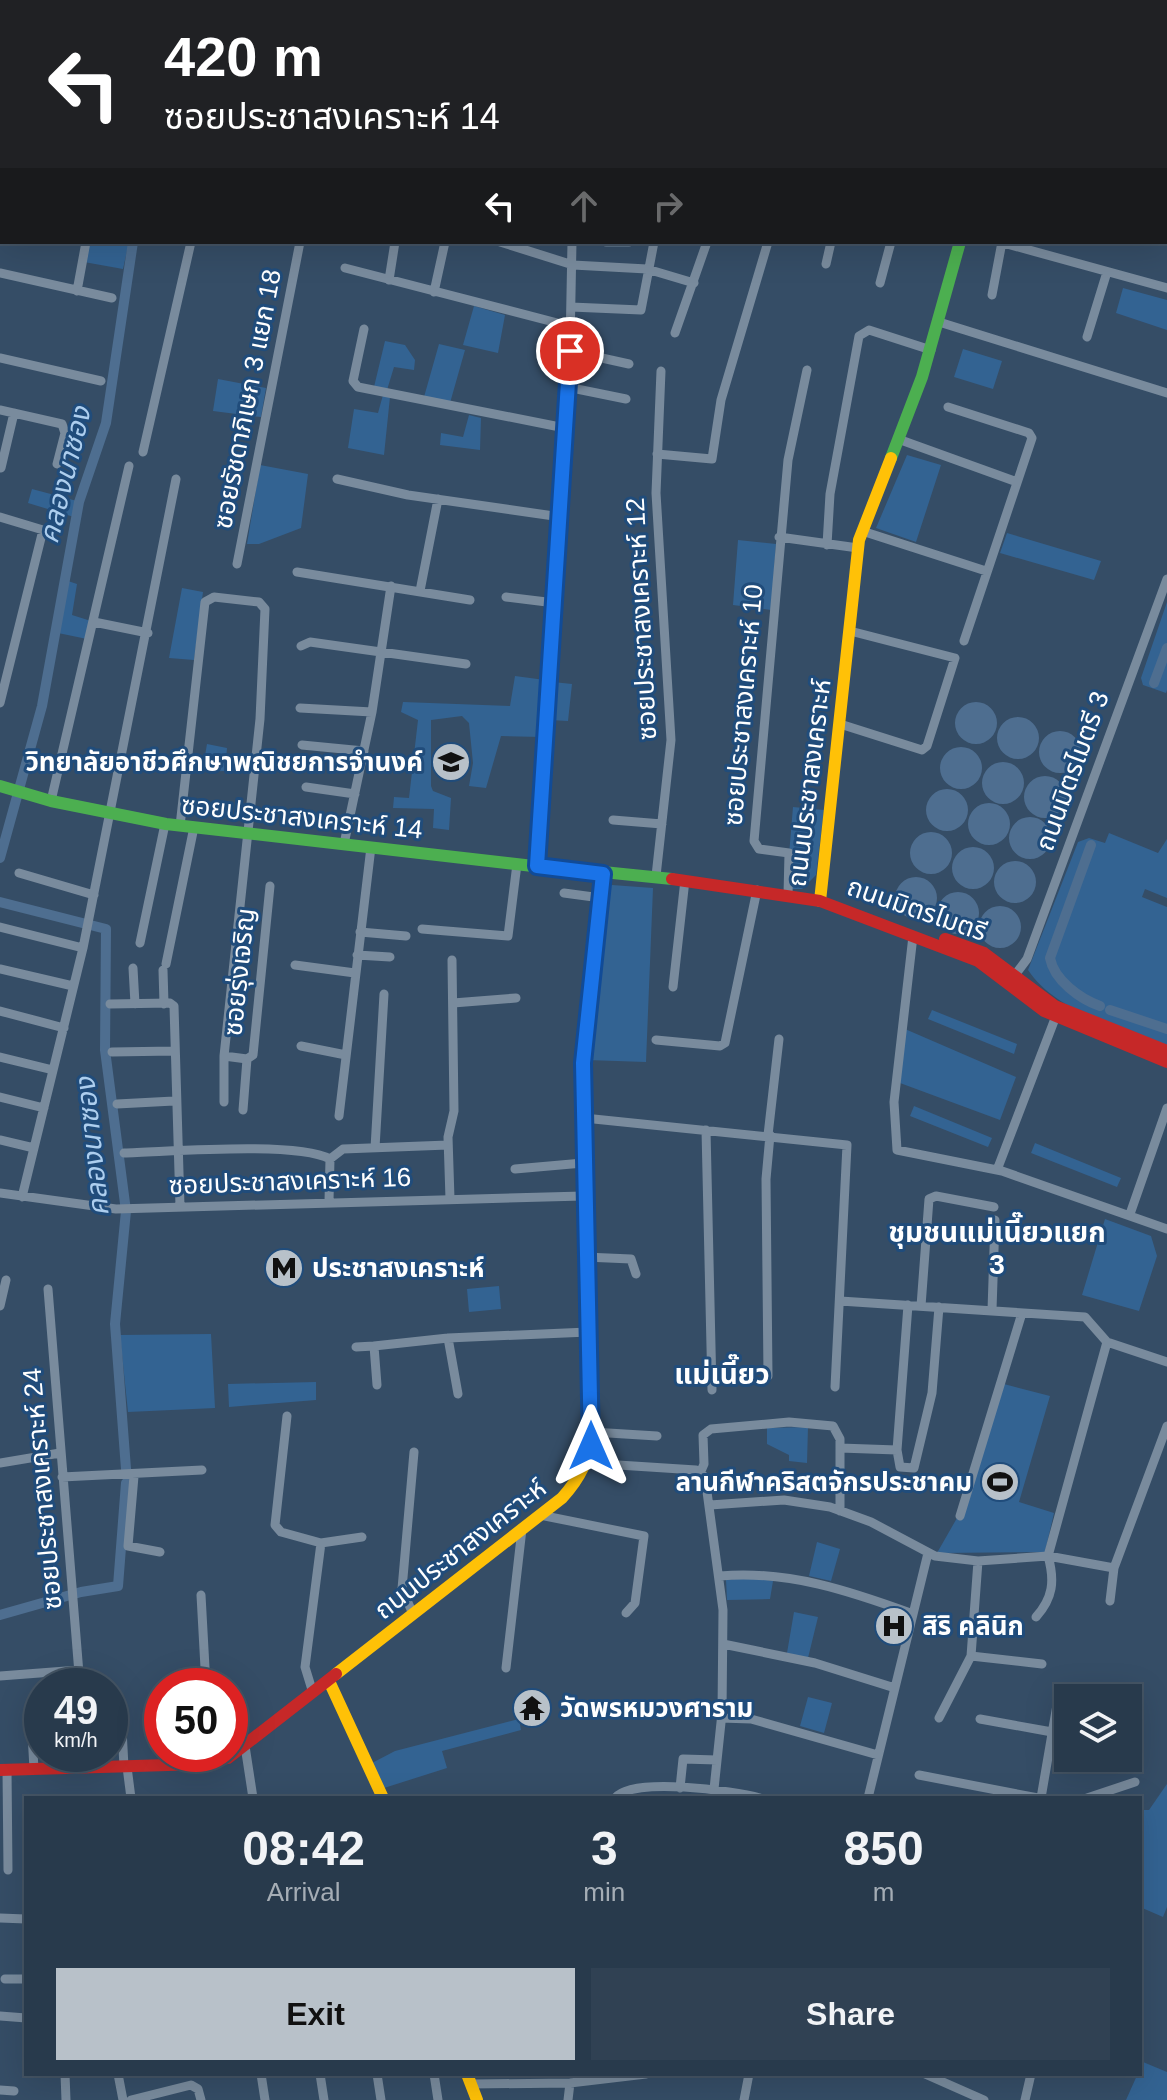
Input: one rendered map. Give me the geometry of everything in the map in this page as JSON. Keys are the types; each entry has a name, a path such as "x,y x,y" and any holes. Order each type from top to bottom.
{"main road":[{"name":"ถนนประชาสงเคราะห์","path":"248,1744 572,1489 587,1463 592,1432 583,1196 584,1045 603,874 656,876 820,901 858,548 931,350 959,244"},
{"name":"ซอยประชาสงเคราะห์ 14","path":"12,789 111,815 165,824 603,874"},
{"name":"ถนนมิตรไมตรี","path":"820,901 841,902 914,933 984,953 1011,979 1055,1006 1167,1051"},
{"path":"1011,979 1056,1016 1167,1062"},
{"path":"329,1681 382,1796"},
{"name":"ถนนประชาสงเคราะห์","path":"4,1770 24,1769"},
{"path":"469,2079 477,2100"}],"street":[{"path":"77,291 86,244"},
{"path":"143,452 191,244"},
{"name":"ซอยรัชดาภิเษก 3 แยก 18","path":"237,564 300,244"},
{"path":"389,280 395,244"},
{"path":"434,292 445,244"},
{"path":"537,866 561,517 572,244"},
{"path":"571,307 641,310 653,244"},
{"path":"675,333 706,244"},
{"path":"657,454 712,459 721,400 767,244"},
{"path":"826,264 831,244"},
{"path":"880,283 890,244"},
{"path":"992,295 1001,244"},
{"path":"1008,244 1167,288"},
{"path":"528,246 573,265 647,269 694,283"},
{"path":"345,268 569,326"},
{"path":"1087,337 1107,272"},
{"path":"0,273 112,298"},
{"path":"939,322 1167,393"},
{"path":"364,329 353,381 358,387 565,428"},
{"path":"827,545 830,494 859,336 869,330 931,350"},
{"path":"570,351 629,364"},
{"path":"0,358 101,381"},
{"name":"ซอยประชาสงเคราะห์ 10","path":"788,895 789,853 759,849 754,841 779,537 788,460 807,370"},
{"name":"ซอยประชาสงเคราะห์ 12","path":"656,876 671,740 657,454 661,371"},
{"path":"567,387 626,399"},
{"path":"948,407 1032,435 964,641"},
{"path":"0,410 63,427 65,433 57,464"},
{"path":"1,468 14,413"},
{"path":"898,439 1017,482"},
{"path":"51,801 129,466"},
{"path":"22,1197 86,935 176,479"},
{"path":"337,479 438,499 561,517"},
{"path":"420,591 438,499"},
{"path":"0,517 43,530 0,703"},
{"path":"862,531 986,571"},
{"path":"779,537 858,548"},
{"path":"297,572 470,600"},
{"name":"ถนนมิตรไมตรี 3","path":"1011,979 1027,959 1167,579"},
{"path":"344,844 372,712 391,586"},
{"path":"180,826 205,602 214,597 259,602 265,609 260,719 224,1056 224,1102"},
{"path":"506,597 555,603"},
{"path":"94,622 148,633"},
{"path":"840,724 922,750 927,746 955,658 850,631"},
{"path":"301,646 310,642 466,664"},
{"path":"300,708 372,712"},
{"path":"302,745 364,751"},
{"path":"306,787 355,794"},
{"path":"613,820 662,824"},
{"path":"140,943 165,824"},
{"path":"164,1004 164,967 194,827"},
{"path":"339,1116 371,847"},
{"path":"422,929 508,936 517,864"},
{"path":"19,873 94,895"},
{"path":"673,987 685,880"},
{"name":"ซอยรุ่งเจริญ","path":"224,1056 247,1059 253,1055 270,886"},
{"path":"656,1040 720,1046 725,1043 757,890"},
{"path":"564,893 601,898"},
{"path":"0,927 83,948"},
{"path":"360,932 406,936"},
{"path":"914,933 894,1102 897,1150 997,1170 1167,1229"},
{"path":"357,955 390,957"},
{"path":"450,1199 448,1145 454,1111 452,960"},
{"path":"295,965 355,973"},
{"path":"133,968 135,1004"},
{"path":"0,969 73,986"},
{"path":"375,1148 384,994"},
{"path":"453,1003 516,998"},
{"path":"110,1004 174,1006 174,1101 180,1206"},
{"path":"0,1011 64,1028"},
{"path":"997,1170 1056,1016"},
{"path":"768,1376 766,1179 779,1039"},
{"path":"301,1046 346,1055"},
{"path":"112,1052 174,1051"},
{"path":"0,1057 53,1070"},
{"name":"ซอยรุ่งเจริญ","path":"243,1110 247,1059"},
{"path":"0,1097 44,1108"},
{"path":"117,1104 174,1101"},
{"path":"1130,1214 1167,1108"},
{"path":"584,1118 847,1145 835,1387"},
{"path":"706,1130 712,1390"},
{"path":"0,1140 34,1148"},
{"path":"330,1159 343,1149 448,1145"},
{"path":"124,1153 278,1150 318,1153 330,1159"},
{"path":"329,1201 330,1159"},
{"path":"515,1169 583,1163"},
{"name":"ซอยประชาสงเคราะห์ 16","path":"0,1193 116,1209 583,1196"},
{"path":"921,1306 929,1199 936,1196 994,1207"},
{"path":"992,1310 995,1220"},
{"path":"585,1257 631,1259 636,1274"},
{"path":"0,1306 6,1280"},
{"name":"ซอยประชาสงเคราะห์ 24","path":"48,1289 79,1668"},
{"path":"840,1301 1085,1317 1107,1342 1167,1362"},
{"path":"908,1305 897,1450 900,1467 914,1468 932,1393 939,1307"},
{"path":"960,1516 1022,1313"},
{"path":"356,1347 448,1338 588,1332"},
{"path":"448,1338 458,1394"},
{"path":"1036,1617 1050,1599 1052,1571 1048,1556 1107,1342"},
{"path":"374,1346 377,1385"},
{"path":"287,1416 275,1525 281,1532 321,1543 362,1537"},
{"path":"701,1471 704,1464 704,1433 732,1425 827,1424 839,1432 840,1511"},
{"path":"1110,1601 1114,1568 1167,1426"},
{"path":"592,1432 657,1436"},
{"path":"840,1448 897,1450"},
{"path":"413,1614 402,1589 414,1452"},
{"path":"0,1463 60,1453"},
{"path":"587,1463 701,1471"},
{"path":"62,1477 134,1476 202,1470"},
{"path":"701,1471 705,1477 720,1576 723,1644 721,1718 714,1789"},
{"path":"134,1476 128,1546 160,1552"},
{"path":"710,1505 784,1500 840,1511 880,1526 928,1553 978,1561 1048,1556 1114,1568"},
{"path":"540,1515 644,1536 635,1603 626,1613"},
{"path":"506,1668 522,1529"},
{"path":"313,1693 305,1667 321,1543"},
{"path":"868,1796 928,1553"},
{"path":"939,1718 971,1656 978,1561"},
{"path":"720,1576 746,1573 805,1581 848,1591 913,1614"},
{"path":"201,1595 205,1668"},
{"path":"723,1644 815,1663 895,1688"},
{"path":"971,1656 1042,1664"},
{"path":"0,1676 24,1674"},
{"path":"721,1718 751,1719 878,1755"},
{"path":"980,1719 1052,1732"},
{"path":"1040,1796 1054,1721"},
{"path":"1050,1746 1054,1745"},
{"path":"680,1788 683,1759 717,1760"},
{"path":"248,1766 253,1796"},
{"path":"4,1770 8,1870"},
{"path":"127,1772 131,1796"},
{"path":"919,1775 1029,1796"},
{"path":"1093,1796 1135,1782"},
{"path":"617,1796 621,1792 636,1790 680,1788 714,1789 750,1796"},
{"path":"0,1918 24,1919"},
{"path":"5,1979 24,1979"},
{"path":"0,2016 24,2018"},
{"path":"65,2076 66,2100"},
{"path":"118,2076 123,2100"},
{"path":"261,2076 265,2100"},
{"path":"320,2076 324,2100"},
{"path":"377,2076 381,2100"},
{"path":"434,2076 438,2100"},
{"path":"469,2079 570,2083 624,2076"},
{"path":"744,2100 749,2076"},
{"path":"930,2076 984,2100"},
{"path":"1025,2100 1031,2076"},
{"path":"568,2100 570,2083"},
{"path":"131,2100 149,2098 191,2085 198,2089 201,2100"},
{"path":"0,2090 14,2091"}],"shaded area":[{"path":"88,244 129,244 123,269 84,262"},
{"path":"1123,288 1167,300 1167,330 1116,313"},
{"path":"474,306 505,315 498,353 463,345"},
{"path":"385,341 405,345 415,360 414,370 394,367 387,390 374,387"},
{"path":"439,344 465,350 450,403 424,397"},
{"path":"963,349 1002,361 993,389 954,377"},
{"path":"218,379 266,388 261,417 213,411"},
{"path":"383,395 390,397 384,455 348,448 354,409 378,413"},
{"path":"469,415 481,418 480,450 440,445 441,433 463,437"},
{"path":"907,455 941,465 916,542 876,528"},
{"path":"260,465 308,474 301,528 259,544 247,544"},
{"path":"32,489 77,501 74,517 28,503"},
{"path":"1007,533 1101,561 1094,580 1000,553"},
{"path":"738,540 776,544 771,610 733,605"},
{"path":"68,581 77,584 72,615 91,621 87,639 58,633"},
{"path":"182,588 203,592 194,660 169,658"},
{"path":"1167,602 1166,693 1143,685 1141,678"},
{"path":"515,676 545,680 542,737 501,736 486,788 469,786 473,763 469,723 462,716 431,720 431,786 433,791 451,798 449,830 433,828 434,809 393,808 394,797 409,798 418,720 401,712 403,702 510,706"},
{"path":"553,682 572,684 568,721 550,720"},
{"path":"976,702 991,708 997,723 991,738 976,744 961,738 955,723 961,708"},
{"path":"1018,717 1033,723 1039,738 1033,753 1018,759 1003,753 997,738 1003,723"},
{"path":"1060,731 1075,737 1081,752 1075,767 1060,773 1045,767 1039,752 1045,737"},
{"path":"207,744 227,748 225,771 188,772 189,765 203,767"},
{"path":"961,747 976,753 982,768 976,783 961,789 946,783 940,768 946,753"},
{"path":"1003,762 1018,768 1024,783 1018,798 1003,804 988,798 982,783 988,768"},
{"path":"1045,776 1060,782 1066,797 1060,812 1045,818 1030,812 1024,797 1030,782"},
{"path":"947,789 962,795 968,810 962,825 947,831 932,825 926,810 932,795"},
{"path":"989,803 1004,809 1010,824 1004,839 989,845 974,839 968,824 974,809"},
{"path":"793,807 824,810 816,875 802,889 792,889 789,855"},
{"path":"1030,817 1045,823 1051,838 1045,853 1030,859 1015,853 1009,838 1015,823"},
{"path":"931,832 946,838 952,853 946,868 931,874 916,868 910,853 916,838"},
{"path":"1109,833 1158,853 1167,839 1167,898 1145,889 1142,897 1167,907 1167,1046 1073,1008 1040,985 1028,970 1078,842 1089,838 1105,843"},
{"path":"973,847 988,853 994,868 988,883 973,889 958,883 952,868 958,853"},
{"path":"1015,861 1030,867 1036,882 1030,897 1015,903 1000,897 994,882 1000,867"},
{"path":"916,877 931,883 937,898 931,913 916,919 901,913 895,898 901,883"},
{"path":"612,885 653,888 646,1062 587,1060 606,889"},
{"path":"958,892 973,898 979,913 973,928 958,934 943,928 937,913 943,898"},
{"path":"1000,906 1015,912 1021,927 1015,942 1000,948 985,942 979,927 985,912"},
{"path":"932,1010 1017,1044 1014,1054 928,1019"},
{"path":"905,1029 1016,1077 1000,1120 900,1083"},
{"path":"914,1106 992,1138 988,1147 910,1116"},
{"path":"1035,1143 1121,1178 1117,1187 1031,1153"},
{"path":"1105,1219 1151,1236 1157,1256 1139,1311 1082,1295"},
{"path":"499,1286 501,1309 469,1312 467,1289"},
{"path":"211,1334 215,1408 128,1412 120,1335"},
{"path":"316,1382 316,1400 229,1407 228,1384"},
{"name":"ลานกีฬาคริสตจักรประชาคม","path":"1004,1384 1050,1396 1019,1502 1054,1513 1045,1552 937,1553 957,1518 962,1518"},
{"path":"808,1427 807,1463 789,1461 789,1455 767,1444 767,1428"},
{"path":"817,1542 840,1549 831,1581 809,1576"},
{"path":"750,1577 773,1581 770,1599 727,1600 726,1580"},
{"path":"794,1612 818,1617 808,1658 787,1653"},
{"path":"808,1697 832,1703 824,1733 800,1726"},
{"path":"519,1719 521,1730 442,1751 447,1768 384,1788 372,1763 395,1751"},
{"path":"1167,1784 1167,1907 1163,1917 1142,1908 1142,1810 1149,1810"},
{"path":"1143,2062 1167,2072 1167,2100 1126,2100 1137,2076 1142,2076"}],"waterway":[{"name":"คลองนาซอง","path":"0,858 42,706 79,502 106,423 133,244"},
{"path":"1154,683 1167,648"},
{"path":"1091,845 1050,958 1057,974 1069,988 1100,1006"},
{"name":"คลองนาซอง","path":"0,902 106,929 105,1050 126,1211 115,1324 126,1469"},
{"path":"1110,1010 1167,1029"},
{"name":"คลองนาซอง","path":"0,1615 81,1592 118,1586 126,1483"}],"traffic: fast":[{"path":"891,458 922,377 959,244"},
{"path":"0,786 51,801 166,824 603,874"},
{"path":"585,1246 583,1063 603,872 672,879"}],"traffic: slow":[{"path":"820,901 859,540 891,458"},
{"path":"336,1674 562,1498 579,1475 589,1451 592,1432 585,1246"},
{"path":"329,1681 382,1796"},
{"path":"468,2076 477,2100"}],"traffic: jam":[{"path":"672,879 820,901 978,961 1044,1011 1167,1062"},
{"path":"945,939 984,953 1055,1006 1167,1051"},
{"path":"0,1770 202,1764 228,1758 336,1674"}],"place":[{"name":"วิทยาลัยอาชีวศึกษาพณิชยการจำนงค์","path":"451,762"},
{"name":"ประชาสงเคราะห์","path":"284,1268"},
{"name":"ลานกีฬาคริสตจักรประชาคม","path":"1000,1482"},
{"name":"สิริ คลินิก","path":"894,1626"},
{"name":"วัดพรหมวงศาราม","path":"532,1708"}],"district":[{"name":"ชุมชนแม่เนี๊ยวแยก 3","path":"997,1248"},
{"name":"แม่เนี๊ยว","path":"722,1374"}],"route":[{"path":"570,351 537,866 603,874 583,1063 583,1196 591,1446"}]}
